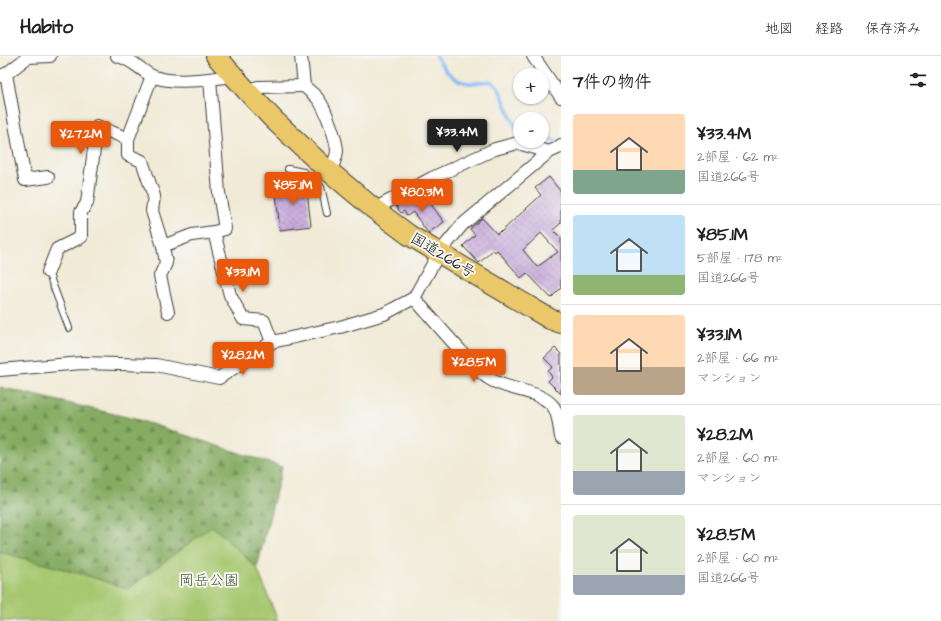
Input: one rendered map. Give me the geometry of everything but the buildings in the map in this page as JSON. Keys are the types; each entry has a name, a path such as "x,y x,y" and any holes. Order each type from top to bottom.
{"highway":[{"name":"国道266号","path":"216,56 323,173 409,235 550,319 561,323"}],"street":[{"path":"48,177 25,180 3,75 27,57 50,56"},
{"path":"117,56 124,57 152,76 172,80 210,79 233,76"},
{"path":"301,56 304,86"},
{"path":"533,56 561,97"},
{"path":"152,76 128,139 128,155 142,161 154,196 152,211 163,246 166,263 160,276 168,312"},
{"path":"163,246 192,234 214,232 225,229 219,193 210,79"},
{"path":"246,90 258,87 304,86 319,99 327,115 337,150 336,158 323,173"},
{"path":"48,272 57,249 81,237 81,212 87,203 97,126 128,139"},
{"path":"374,209 432,178 495,149 518,143 556,148"},
{"path":"0,370 82,363 156,365 219,378 272,342 340,327 384,314 414,298 439,253 462,224 556,148"},
{"path":"214,232 230,295 243,319 264,321 272,342"},
{"path":"414,298 482,374 509,388 538,395 554,406 561,437"}],"lane":[{"path":"288,169 323,173 321,187 326,214"},
{"path":"48,272 69,328"}],"green space":[{"path":"0,387 139,420 282,467 257,568 212,526 128,589 88,576 0,552"},
{"name":"岡岳公園","path":"212,526 257,568 278,621 0,621 0,552 88,576 128,589"}],"waterway":[{"path":"436,56 442,66 458,80 469,83 488,81 495,84 498,87 513,122"},
{"path":"549,138 560,143"}]}
